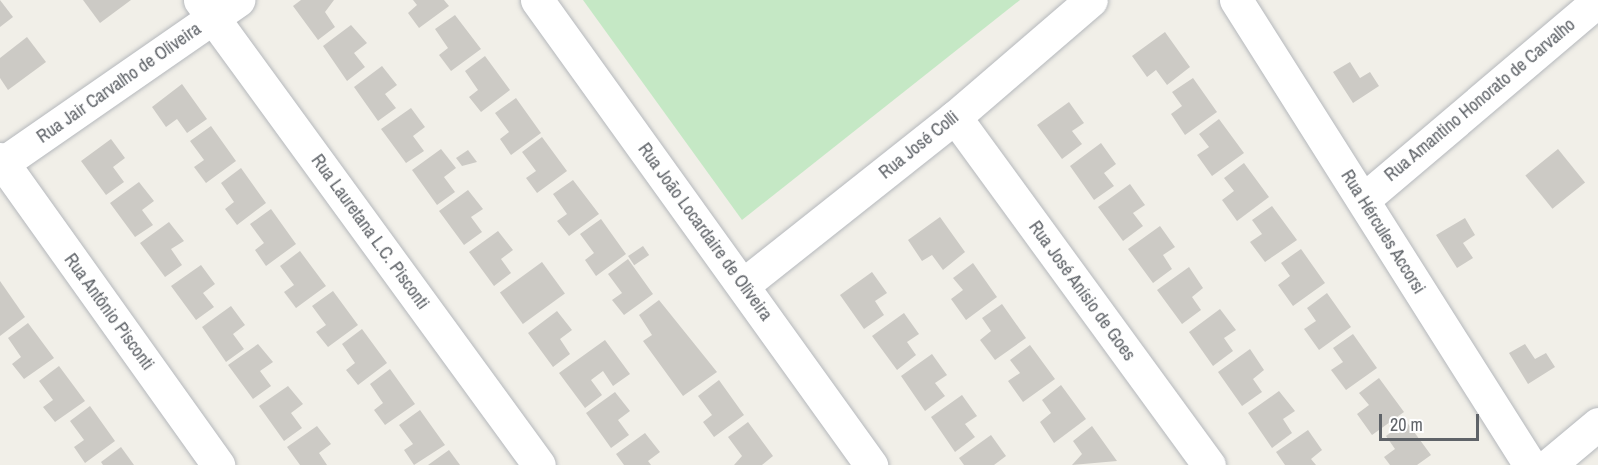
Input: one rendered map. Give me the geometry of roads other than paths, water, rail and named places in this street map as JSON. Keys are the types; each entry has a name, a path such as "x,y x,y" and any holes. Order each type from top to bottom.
{"street":[{"name":"Rua João Locardaire de Oliveira","path":"537,0 871,465"},
{"name":"Rua José Colli","path":"743,285 955,117 1091,0"},
{"name":"Rua Hércules Accorsi","path":"1236,0 1530,465"},
{"name":"Rua Amantino Honorato de Carvalho","path":"1363,200 1598,1"},
{"name":"Rua Jair Carvalho de Oliveira","path":"1,163 217,6"},
{"name":"Rua Lauretana L.C. Pisconti","path":"217,6 539,465"},
{"name":"Rua José Anísio de Goes","path":"955,117 1209,465"},
{"name":"Rua Antônio Pisconti","path":"1,163 218,465"},
{"path":"1549,465 1598,424"}]}
